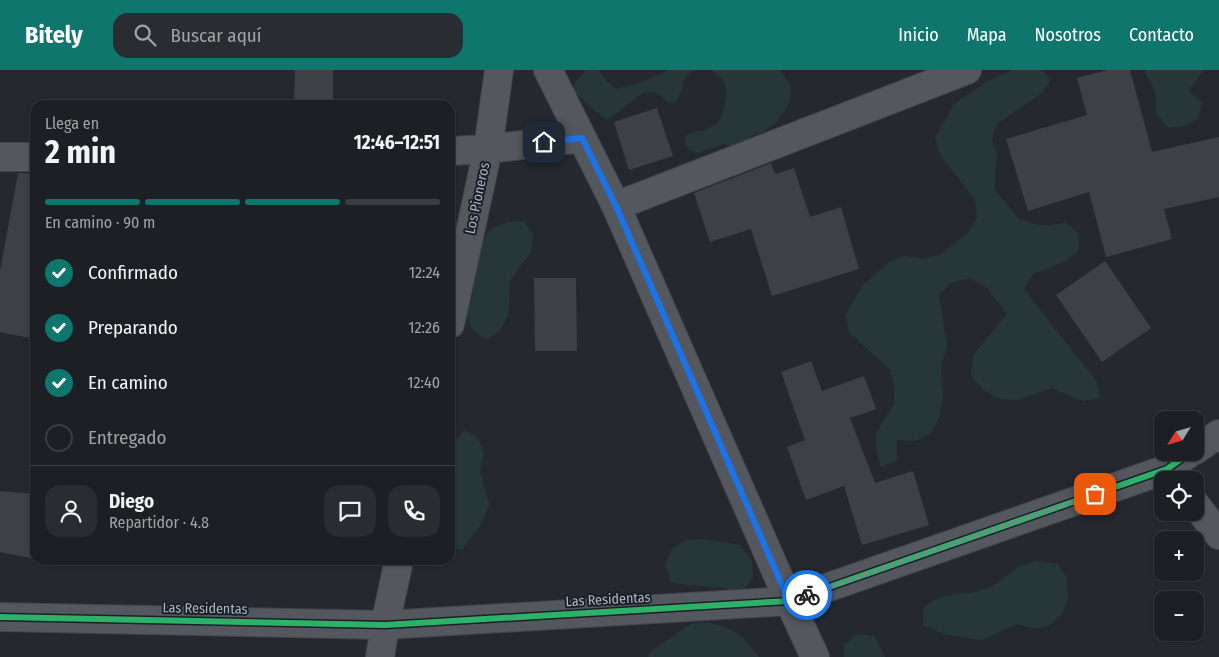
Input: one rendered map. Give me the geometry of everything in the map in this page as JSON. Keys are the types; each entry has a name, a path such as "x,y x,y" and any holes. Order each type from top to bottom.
{"street":[{"name":"Los Pioneros","path":"455,301 488,149 499,70"},
{"path":"548,70 616,206 814,657"},
{"path":"616,206 967,70"},
{"path":"455,151 488,149 582,138"},
{"path":"0,157 30,158"},
{"path":"1204,444 1219,434"},
{"name":"Las Residentas","path":"1174,471 1183,461"},
{"name":"Las Residentas","path":"0,617 385,625 789,601 1154,480"},
{"path":"1204,516 1219,535"},
{"path":"380,657 398,565"}],"shaded area":[{"path":"586,70 598,70 616,89 642,82 669,70 697,70 688,75 679,97 674,103 666,101 659,94 643,93 607,120 572,89 576,81"},
{"path":"711,70 780,70 790,84 790,102 775,124 761,133 752,135 740,147 723,144 699,153 691,151 685,144 686,135 715,125 720,119 725,105 726,88 724,82"},
{"path":"1013,70 1041,70 1051,79 1042,93 997,124 992,139 997,156 995,190 1018,218 1033,224 1050,226 1066,222 1078,233 1079,250 1066,261 1033,274 1024,289 1097,382 1100,398 1083,401 1051,388 1018,400 999,399 983,390 971,375 973,355 1007,314 987,288 970,278 951,283 939,295 947,345 942,362 943,397 939,418 930,434 915,441 897,440 897,460 881,467 876,451 876,433 894,404 894,387 890,370 849,332 845,315 863,285 889,262 905,256 922,259 939,255 968,233 977,217 975,200 940,155 935,138 954,104 988,81"},
{"path":"1144,70 1204,70 1188,91 1202,102 1198,119 1183,126 1167,128 1156,112 1156,94"},
{"path":"455,220 456,220 461,237 455,252"},
{"path":"525,221 533,235 531,253 510,281 508,316 500,330 487,340 473,331 465,313 472,298 478,242 492,229 508,222"},
{"path":"464,430 478,438 484,453 480,471 489,504 483,521 462,550 455,548 455,441"},
{"path":"705,539 740,545 752,560 753,578 741,593 740,599 726,588 671,582 665,565 672,549 686,540"},
{"path":"1036,561 1058,564 1067,578 1068,597 1063,612 1051,625 1034,629 1017,624 982,640 944,634 923,626 924,607 938,598 972,593 991,587 1020,566"},
{"path":"707,622 728,628 743,637 759,657 648,657 649,653 690,624"},
{"path":"857,634 874,636 885,657 844,657 844,645"}],"building":[{"path":"295,70 333,70 333,100 294,100"},
{"path":"1108,70 1130,70 1152,152 1219,137 1219,197 1164,209 1172,239 1106,257 1089,192 1028,211 1006,139 1087,115 1077,78"},
{"path":"657,108 673,156 629,170 614,122"},
{"path":"771,163 775,174 794,168 810,217 841,207 859,269 772,296 751,229 710,242 694,193"},
{"path":"18,173 30,174 30,338 0,332 0,271"},
{"path":"1105,261 1151,328 1102,362 1056,295"},
{"path":"534,278 576,278 577,351 535,351"},
{"path":"811,361 822,391 864,376 876,409 850,418 875,483 913,471 929,525 862,545 844,486 806,500 787,447 805,440 781,372"},
{"path":"0,491 30,494 30,558 0,552"}],"cycle path":[{"path":"0,617 385,625 789,601 1167,469 1178,461"}],"way so far":[{"path":"807,595 1095,494"}],"route":[{"path":"544,142 582,138 616,206 789,601 807,595"}]}
